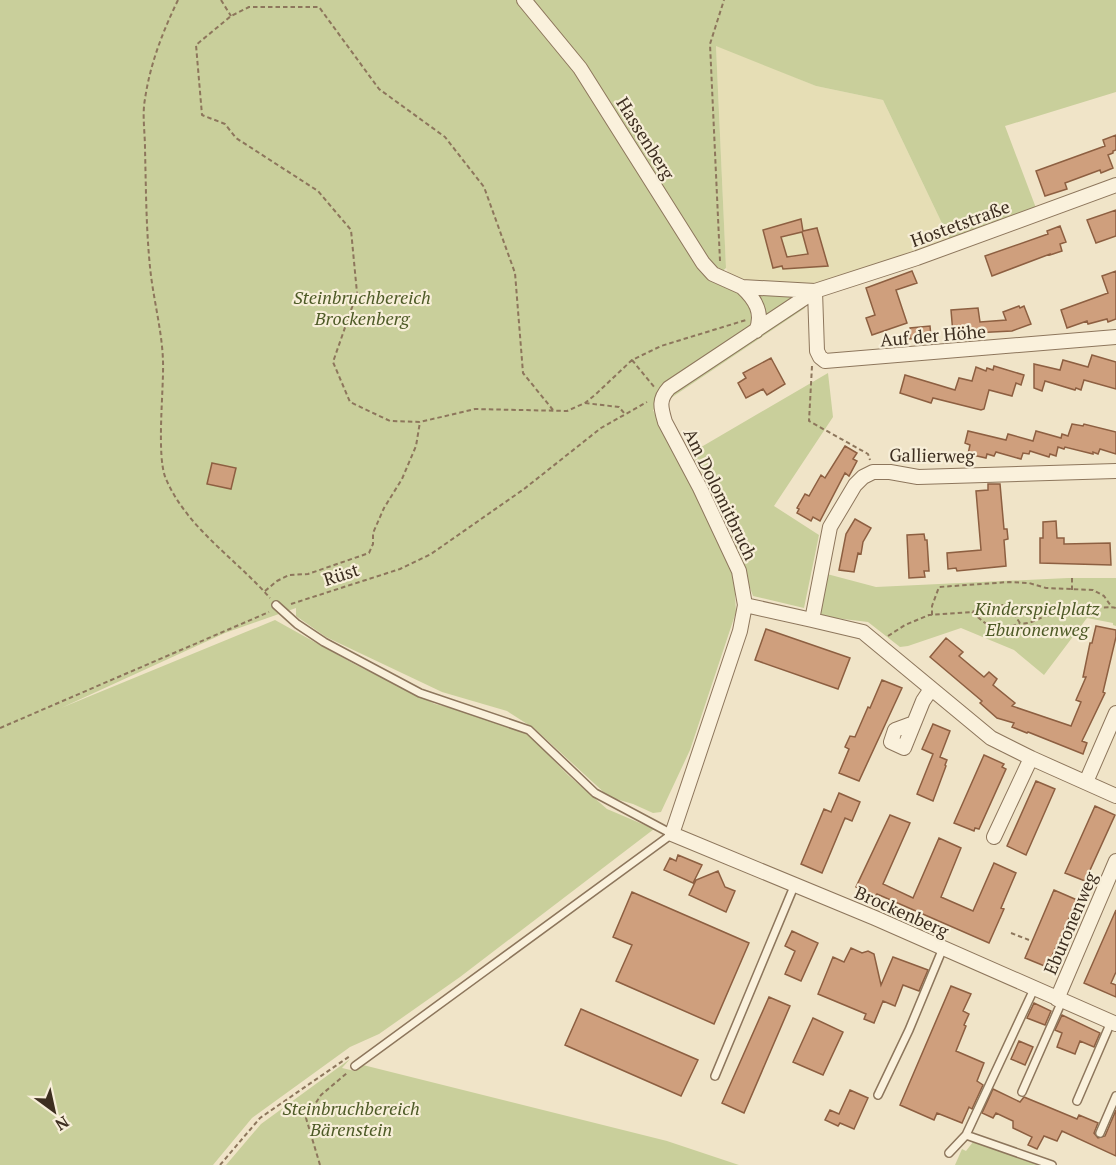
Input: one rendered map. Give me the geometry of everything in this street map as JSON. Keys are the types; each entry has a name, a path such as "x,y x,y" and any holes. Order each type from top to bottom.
{"street":[{"name":"Hassenberg","path":"524,0 580,68 703,263 713,274 742,286"},
{"name":"Hostetstraße","path":"662,396 669,388 815,291 917,258 1116,185"},
{"name":"Hostetstraße","path":"742,286 815,291"},
{"path":"742,286 753,297 760,316 756,331"},
{"path":"815,291 817,351 820,357"},
{"name":"Auf der Höhe","path":"820,357 825,361 838,361 1116,337"},
{"name":"Am Dolomitbruch","path":"662,396 661,408 665,422 700,488 739,571 745,605 740,631 672,834"},
{"name":"Gallierweg","path":"812,620 831,527 855,485 863,477 873,472 890,472 918,477 1116,471"},
{"path":"745,605 863,632 991,738 1116,796"},
{"path":"914,723 931,689"},
{"path":"1086,782 1116,713"},
{"path":"994,837 1031,758"},
{"name":"Brockenberg","path":"672,834 795,884 1113,1023"},
{"name":"Eburonenweg","path":"1059,1000 1116,861"}],"lane":[{"path":"277,606 297,624 324,642 420,693 529,730 595,793 672,834 355,1066"},
{"path":"715,1076 795,884"},
{"path":"878,1095 909,1030 943,948"},
{"path":"949,1153 966,1135 1034,989"},
{"path":"1022,1092 1059,1000"},
{"path":"1077,1101 1113,1023"},
{"path":"1100,1133 1116,1096"},
{"path":"966,1135 1052,1165"}],"path":[{"path":"178,0 164,29 149,74 144,101 146,218 150,267 163,359 162,449 165,477 176,498 196,524 277,606"},
{"path":"221,0 231,16"},
{"path":"722,278 710,44 724,0"},
{"path":"553,411 524,373 515,273 484,187 445,137 379,89 319,7 249,7 231,16 196,45 202,115 225,124 236,138 318,191 351,230 357,293 333,362 350,402 390,421 420,422 475,409 553,411 567,411 585,403 632,360 661,346 760,316"},
{"path":"820,357 812,367 809,421 868,454 873,472"},
{"path":"632,360 662,396"},
{"name":"Rüst","path":"0,728 277,606 400,569 430,554 524,489 578,445 625,413 662,396"},
{"path":"585,403 619,407 625,413"},
{"path":"265,592 289,574 308,574 369,553 373,544 373,533 416,446 420,422"},
{"path":"1072,578 1072,590"},
{"path":"932,615 932,606 939,585 1009,582 1029,583 1046,588 1093,590 1104,596 1116,608"},
{"path":"878,644 916,619 932,615 972,612 992,605 1002,605 1010,609 1020,623"},
{"path":"972,612 987,625 1002,629 1020,623 1034,622 1050,615 1112,606"},
{"path":"1011,933 1029,940"},
{"path":"220,1165 261,1118 359,1050"},
{"path":"320,1165 306,1118 321,1095 355,1066"}],"shaded area":[{"path":"716,45 816,86 883,100 950,240 824,283 741,280 729,275 726,268"}],"green space":[{"name":"Steinbruchbereich Brockenberg","path":"0,0 1116,0 1116,92 1005,126 1036,208 950,240 883,100 816,86 716,46 726,268 711,281 716,284 804,298 805,308 653,410 727,550 738,586 735,595 736,612 690,750 661,812 653,813 609,797 535,729 507,711 442,692 326,637 296,616 296,608 225,633 61,708 275,620 356,665 435,704 491,718 529,735 568,775 607,809 654,829 460,977 379,1034 350,1047 252,1118 213,1165 0,1165"},
{"path":"828,373 833,417 774,506 819,535 804,608 753,596 720,504 691,453"},
{"name":"Kinderspielplatz Eburonenweg","path":"827,574 876,587 1116,578 1116,626 1113,623 1087,618 1044,675 1014,650 961,628 900,647 868,622 818,616"},
{"name":"Steinbruchbereich Bärenstein","path":"350,1059 342,1068 355,1071 363,1065 667,1141 739,1165 226,1165 261,1124"},
{"path":"973,1142 1039,1165 955,1165 962,1149 966,1151"}],"building":[{"path":"1116,135 1116,150 1108,155 1113,168 1101,173 1100,170 1065,183 1067,189 1045,196 1036,171 1105,146 1103,140"},
{"path":"1116,210 1116,236 1096,243 1087,220"},
{"path":"801,219 803,231 817,228 828,266 773,268 763,230","holes":["802,232 808,254 787,257 781,237"]},
{"path":"1060,226 1066,242 1060,244 1062,251 992,276 985,256 1048,234 1047,231"},
{"path":"912,271 917,283 896,290 907,323 872,335 866,318 875,315 866,288"},
{"path":"1116,271 1116,319 1088,324 1087,321 1067,328 1061,310 1108,293 1102,276"},
{"path":"1019,306 1020,308 1024,306 1031,324 1012,331 953,334 951,310 978,308 980,322 1006,320 1003,312"},
{"path":"930,326 931,337 910,339 910,328"},
{"path":"1092,355 1116,362 1116,389 1084,380 1081,390 1045,381 1042,391 1034,388 1034,364 1060,370 1063,360 1088,367"},
{"path":"771,358 785,384 767,395 763,389 746,398 738,383 746,378 743,373"},
{"path":"994,366 1024,375 1021,385 1016,383 1012,396 989,390 984,409 981,410 933,398 931,403 900,393 905,375 955,390 959,378 972,381 976,367 986,371 987,368 993,370"},
{"path":"1072,424 1083,426 1084,424 1116,432 1116,454 1100,449 1098,454 1093,452 1093,454 1058,447 1056,456 1050,454 1049,457 1030,451 1029,454 1023,453 1021,459 996,452 994,456 987,454 986,458 968,454 970,445 965,443 968,431 1006,440 1008,434 1033,441 1036,431 1061,438 1062,434 1068,436"},
{"path":"845,446 857,453 853,459 857,461 849,476 845,473 820,521 813,517 811,521 797,513 799,509 797,508 805,494 809,496 821,475 825,478"},
{"path":"212,463 236,468 231,489 207,484"},
{"path":"988,484 1000,484 1004,529 1007,529 1008,539 1004,540 1006,566 957,571 956,568 948,569 947,553 981,550 976,491 988,490"},
{"path":"855,519 871,528 863,542 861,554 858,553 854,572 839,570 846,534"},
{"path":"1056,521 1057,538 1064,538 1064,544 1110,543 1111,565 1040,563 1040,538 1043,538 1043,522"},
{"path":"924,534 927,540 929,571 924,571 925,577 909,578 907,535"},
{"path":"1096,626 1116,630 1116,637 1103,692 1105,693 1082,741 1087,743 1083,754 1012,727 1014,723 997,718 980,703 982,701 930,657 946,638 963,652 959,656 984,677 989,672 997,679 993,685 1015,703 1012,706 1071,726 1081,702 1076,700 1086,677 1083,677"},
{"path":"766,629 850,658 838,689 755,660"},
{"path":"882,680 902,688 859,781 839,773 849,749 845,747 850,736 855,737"},
{"path":"933,724 950,731 940,757 947,760 946,766 933,801 917,794 933,754 922,749"},
{"path":"984,755 1004,764 1002,767 1006,769 979,829 975,828 974,831 954,823"},
{"path":"1036,781 1055,789 1026,855 1007,846"},
{"path":"839,793 860,802 852,821 845,818 822,873 801,864 824,809 831,812"},
{"path":"1095,806 1115,815 1085,881 1065,873"},
{"path":"890,815 910,823 883,884 913,898 939,838 961,848 941,897 973,911 994,863 1016,873 989,943 856,887"},
{"path":"678,855 702,865 693,883 664,870 670,858 676,861"},
{"path":"718,871 725,887 735,891 726,912 689,895 696,880"},
{"path":"1054,890 1077,900 1047,967 1025,958"},
{"path":"632,892 749,943 714,1024 616,981 632,945 613,937"},
{"path":"1116,910 1116,972 1111,983 1116,985 1116,997 1084,983"},
{"path":"792,931 818,943 801,981 785,974 795,951 785,946"},
{"path":"851,948 862,953 868,951 874,954 881,985 893,957 928,970 919,991 903,985 895,1006 883,1001 874,1023 864,1019 866,1014 818,994 833,957 844,962"},
{"path":"951,986 971,994 963,1011 969,1014 956,1051 984,1063 977,1081 983,1085 972,1109 969,1107 962,1123 937,1113 934,1120 900,1105"},
{"path":"769,997 790,1006 744,1113 722,1103"},
{"path":"1034,1003 1051,1011 1045,1025 1027,1018"},
{"path":"581,1009 698,1060 681,1096 565,1045"},
{"path":"1062,1015 1100,1033 1094,1047 1080,1041 1075,1054 1057,1047 1062,1033 1055,1030"},
{"path":"813,1018 843,1032 823,1075 793,1062"},
{"path":"1019,1041 1033,1047 1025,1065 1011,1059"},
{"path":"993,1089 1020,1102 1024,1097 1077,1119 1079,1115 1098,1123 1094,1133 1098,1138 1105,1136 1116,1110 1116,1156 1062,1131 1057,1141 1044,1136 1037,1149 1028,1145 1032,1137 1013,1128 1013,1121 996,1113 993,1118 982,1113"},
{"path":"850,1090 868,1098 854,1129 840,1123 838,1126 825,1120 830,1110 839,1114"}]}
